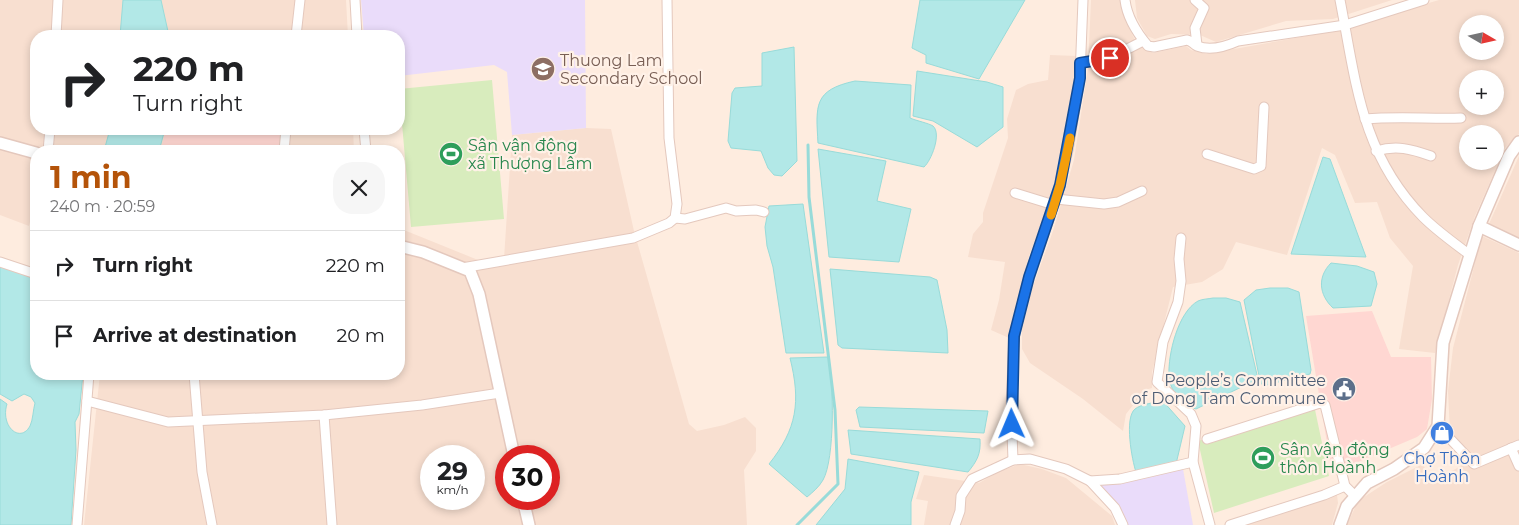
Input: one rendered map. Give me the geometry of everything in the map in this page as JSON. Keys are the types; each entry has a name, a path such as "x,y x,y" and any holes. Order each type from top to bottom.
{"street":[{"path":"56,30 58,0"},
{"path":"297,30 300,0"},
{"path":"355,0 357,30"},
{"path":"462,268 633,238 669,223 675,218 677,204 669,138 667,0"},
{"path":"1013,460 1011,406 1014,336 1029,277 1055,202 1068,150 1080,63 1083,0"},
{"path":"1125,0 1126,9 1143,41 1148,46 1154,47 1187,40 1192,41 1197,46 1211,48 1227,46 1238,41 1345,25 1424,0"},
{"path":"1195,0 1204,8 1195,28 1197,46"},
{"path":"1340,0 1365,119 1384,168 1423,217 1470,255"},
{"path":"1385,0 1387,11"},
{"path":"1080,63 1110,58 1143,41"},
{"path":"1207,154 1254,169 1261,166 1264,107"},
{"path":"1365,119 1390,116 1420,119 1461,118"},
{"path":"1340,525 1341,518 1355,496 1367,484 1394,469 1424,448 1438,426 1443,343 1478,226 1509,156 1519,142"},
{"path":"0,144 30,152"},
{"path":"1376,151 1391,147 1407,147 1431,156"},
{"path":"1014,193 1055,202 1104,204 1118,202 1142,192"},
{"path":"675,218 685,219 726,208 736,211 756,210 764,212"},
{"path":"1478,226 1519,245"},
{"path":"1181,238 1179,259 1181,281 1178,302 1163,342 1156,382 1191,414 1196,426 1193,462 1210,525"},
{"path":"405,248 423,252 470,271 479,294 512,445"},
{"path":"0,262 30,272"},
{"path":"77,525 89,380"},
{"path":"195,380 202,472 212,525"},
{"path":"87,401 168,422 198,419 324,415 422,405 500,393"},
{"path":"1207,439 1320,403 1325,405 1345,486 1355,496"},
{"path":"324,415 332,525"},
{"path":"1438,426 1474,464 1515,446 1519,466"},
{"path":"955,525 960,511 961,496 972,479 1013,460 1030,459 1066,469 1090,481 1115,508 1123,525"},
{"path":"1090,481 1120,478 1193,462"},
{"path":"1230,525 1324,495 1345,486"},
{"path":"526,510 529,525"}],"shaded area":[{"path":"0,0 346,0 348,30 30,30 30,135 353,135 354,145 30,145 29,226 0,215"},
{"name":"Thuong Lam Secondary School","path":"361,0 585,0 586,128 512,135 507,72 494,65 405,75 405,30 364,30"},
{"path":"1091,0 1121,0 1125,20 1136,42 1153,53 1186,46 1191,50 1206,54 1352,28 1378,18 1439,0 1519,0 1519,134 1504,150 1504,125 1459,125 1459,170 1495,170 1475,216 1458,265 1435,353 1399,349 1413,266 1390,238 1377,202 1355,203 1335,155 1322,148 1287,255 1236,242 1223,269 1202,282 1173,287 1152,372 1152,388 1145,390 1126,414 1123,431 1083,399 1030,363 1022,349 1022,329 1032,289 1053,231 1074,160 1088,68"},
{"path":"1135,0 1392,0 1333,19 1286,21 1216,42 1200,35 1171,34 1155,39 1147,36 1137,18"},
{"path":"1050,55 1077,56 1075,75 1056,184 1029,256 1009,338 991,330 999,300 1005,262 968,257 973,234 983,222 983,213 1008,138 1007,119 1016,90 1028,84 1048,80"},
{"path":"586,128 611,129 634,231 689,424 697,431 724,425 745,417 756,428 756,451 744,470 747,525 84,525 99,380 405,380 405,230 483,262 504,259 512,135"},
{"path":"165,135 281,135 280,145 162,145"},
{"path":"1519,156 1519,238 1489,224"},
{"path":"1482,236 1519,253 1519,525 1347,525 1358,501 1387,482 1423,464 1431,482 1461,466 1450,432 1448,391 1453,348"},
{"path":"1372,311 1391,357 1431,357 1432,399 1427,429 1417,437 1332,473 1306,316"},
{"path":"1020,464 1042,469 1066,478 1112,516 1115,525 924,525 928,501 916,499 924,475 979,483 998,472"},
{"path":"1183,469 1193,525 1128,525 1122,511 1097,484"},
{"path":"1332,492 1337,495 1338,503 1332,525 1234,525"}],"green space":[{"name":"Sân vận động xã Thượng Lâm","path":"492,80 504,219 411,227 403,135 405,135 405,88"},
{"name":"Sân vận động thôn Hoành","path":"1314,405 1329,476 1214,513 1198,441"}],"water":[{"path":"123,0 161,0 168,30 120,30"},
{"path":"920,0 1025,0 979,79 926,63 926,55 912,48"},
{"path":"794,47 797,161 782,176 774,175 768,168 761,151 731,148 728,141 732,93 735,88 762,86 762,53"},
{"path":"917,71 987,82 1003,87 1003,127 977,147 933,121 913,116"},
{"path":"855,81 911,85 910,118 933,126 936,135 932,154 924,167 818,143 817,119 820,101 831,89"},
{"path":"108,135 163,135 161,145 106,145"},
{"path":"818,149 886,161 877,201 911,209 899,262 829,257"},
{"path":"1323,157 1330,159 1366,257 1291,254"},
{"path":"803,204 824,353 786,353 773,267 767,246 765,227 769,206"},
{"path":"1331,263 1357,266 1374,272 1377,284 1371,306 1333,308 1328,303 1321,286 1323,274"},
{"path":"0,266 30,276 30,380 82,380 79,414 75,422 76,450 71,525 0,525 0,399 7,404 6,419 12,430 16,433 26,431 30,426 35,403 31,397 24,394 12,401 0,394"},
{"path":"830,269 930,277 937,280 947,330 948,353 842,348 838,345"},
{"path":"1288,288 1299,292 1311,370 1310,374 1263,386 1260,381 1244,300 1256,290"},
{"path":"1226,298 1240,302 1258,379 1196,409 1181,400 1171,386 1169,375 1170,356 1172,345 1185,314 1198,301"},
{"path":"828,357 832,401 830,455 823,480 807,497 769,464 786,439 794,414 796,402 795,388 790,358"},
{"path":"1162,400 1185,426 1176,464 1136,472 1129,430 1132,414 1138,407"},
{"path":"859,407 988,411 984,433 860,427 856,410"},
{"path":"848,430 980,439 980,449 976,461 968,472 851,454"},
{"path":"848,459 919,472 911,502 911,525 816,525 845,489"}],"waterway":[{"path":"797,525 838,484 835,410 809,197 808,145"}],"slow traffic":[{"path":"1051,215 1060,185 1070,138"}],"place":[{"name":"Thuong Lam Secondary School","path":"543,69"},
{"name":"Sân vận động xã Thượng Lâm","path":"451,154"},
{"name":"People’s Committee of Dong Tam Commune","path":"1344,389"},
{"name":"Chợ Thôn Hoành","path":"1442,433"},
{"name":"Sân vận động thôn Hoành","path":"1263,458"}],"route":[{"path":"1012,424 1014,336 1029,277 1060,185 1080,78 1080,63 1110,58"}]}
